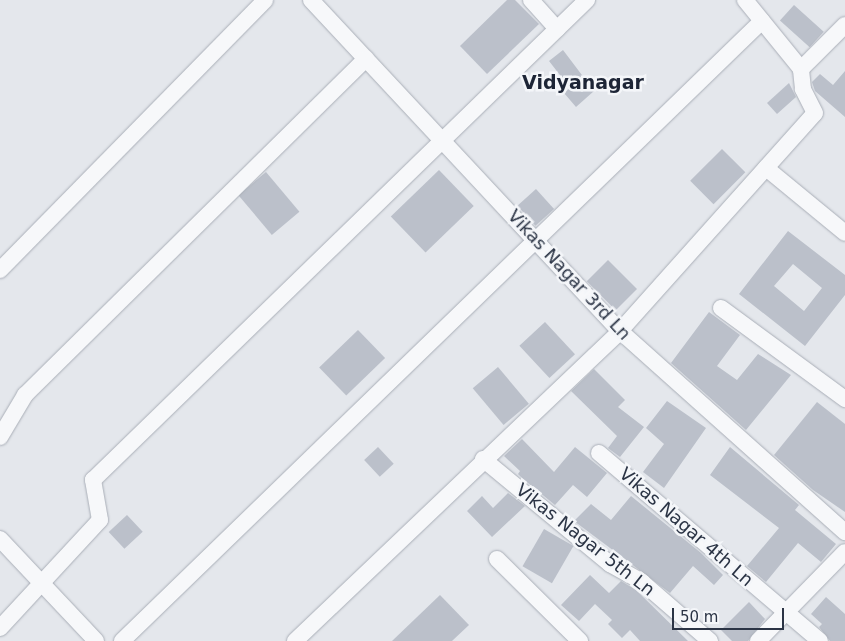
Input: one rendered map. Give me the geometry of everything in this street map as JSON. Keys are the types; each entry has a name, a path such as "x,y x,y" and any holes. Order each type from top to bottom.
{"street":[{"path":"0,270 266,0"},
{"name":"Vikas Nagar 3rd Ln","path":"311,0 620,331 845,532"},
{"path":"531,0 557,29"},
{"path":"0,628 44,583 100,520 93,480 587,0"},
{"path":"295,641 483,459 620,331 815,113 803,90 801,69 745,0"},
{"path":"122,641 762,21"},
{"path":"801,69 845,25"},
{"path":"0,437 25,394 366,59"},
{"path":"766,168 845,233"},
{"path":"721,308 845,399"},
{"name":"Vikas Nagar 4th Ln","path":"599,453 820,641"},
{"name":"Vikas Nagar 5th Ln","path":"483,459 610,564 642,582 710,641"},
{"path":"0,539 44,583 96,641"},
{"path":"758,641 845,552"},
{"path":"497,559 580,641"}],"building":[{"path":"507,0 515,0 539,24 487,74 460,46"},
{"path":"794,5 824,32 810,47 780,21"},
{"path":"563,50 594,91 576,107 564,93 570,88 549,61"},
{"path":"845,71 845,117 815,91 812,82 820,74 833,85"},
{"path":"789,83 796,97 777,114 767,103"},
{"path":"722,149 745,172 714,204 690,181"},
{"path":"439,170 474,206 426,253 391,217"},
{"path":"266,172 299,212 272,235 238,195"},
{"path":"536,189 554,209 535,226 517,206"},
{"path":"788,231 845,275 845,295 805,346 739,294","holes":["793,264 822,288 804,311 774,286"]},
{"path":"608,260 637,289 616,310 587,281"},
{"path":"709,312 740,335 717,366 737,380 758,354 791,375 746,430 671,363"},
{"path":"545,322 575,354 549,378 519,346"},
{"path":"358,330 385,358 346,396 319,368"},
{"path":"498,367 529,404 504,425 473,388"},
{"path":"594,369 625,400 618,407 644,427 620,457 608,448 617,436 571,391"},
{"path":"667,401 706,428 664,488 643,472 664,444 646,428"},
{"path":"817,402 845,424 845,512 813,490 774,455"},
{"path":"522,439 554,472 575,447 607,473 587,497 573,485 555,505 522,478 518,474 520,471 504,456"},
{"path":"378,447 394,464 380,477 364,460"},
{"path":"730,447 799,505 795,510 836,544 821,562 798,543 766,582 747,566 779,528 710,475"},
{"path":"508,493 525,506 492,537 467,511 482,496 493,508"},
{"path":"631,496 701,553 723,575 714,585 693,566 670,593 574,521 591,504 611,520"},
{"path":"127,515 143,532 124,549 109,532"},
{"path":"544,529 573,546 552,583 522,566"},
{"path":"590,575 609,593 621,581 636,590 688,641 640,641 630,630 622,638 608,624 612,620 595,604 579,621 561,605"},
{"path":"440,595 469,625 452,641 392,641"},
{"path":"826,597 845,614 845,641 830,641 819,627 822,624 811,614"},
{"path":"749,602 765,619 748,641 732,641 721,630"}],"district":[{"name":"Vidyanagar","path":"583,83"}]}
